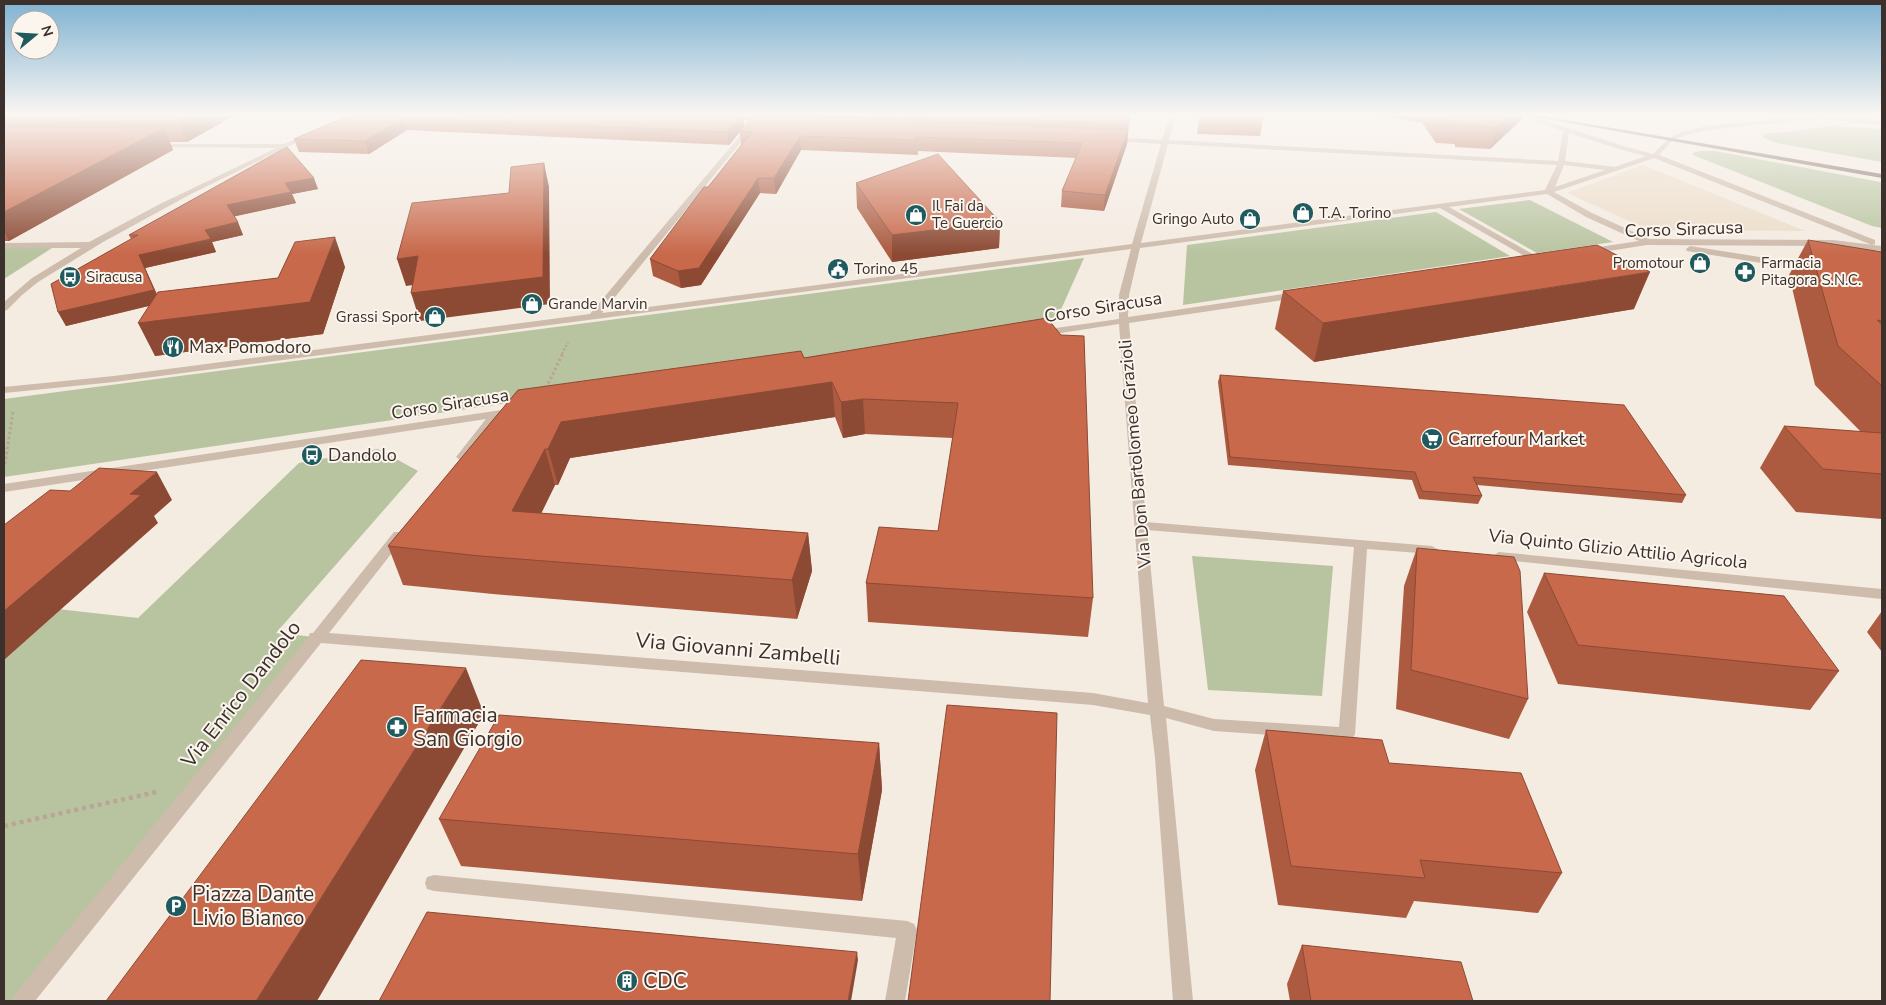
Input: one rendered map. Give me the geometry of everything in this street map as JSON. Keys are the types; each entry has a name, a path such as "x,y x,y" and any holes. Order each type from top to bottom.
{"main road":[{"path":"1796,161 1882,176"},
{"path":"1841,161 1882,168"}],"street":[{"path":"4,308 27,286 90,245 191,190 254,161"},
{"path":"593,317 725,161"},
{"name":"Via Don Bartolomeo Grazioli","path":"1159,161 1124,295 1124,320 1140,525 1163,758 1183,1001"},
{"path":"1521,161 1617,169"},
{"path":"4,390 114,379 1137,244 1548,192 1640,161"},
{"path":"1666,161 1882,247"},
{"path":"1548,192 1556,179 1561,163"},
{"path":"1548,192 1589,215 1648,242 1824,270"},
{"path":"1441,206 1540,259 1516,262"},
{"name":"Corso Siracusa","path":"1574,254 1648,242 1833,243 1882,247"},
{"path":"4,245 90,245"},
{"name":"Corso Siracusa","path":"1031,334 1304,294"},
{"name":"Corso Siracusa","path":"4,488 537,408"},
{"path":"456,465 495,414"},
{"name":"Via Enrico Dandolo","path":"22,1001 407,525"},
{"path":"1140,525 1449,552"},
{"path":"1157,710 1214,726 1347,734 1361,543"},
{"name":"Via Quinto Glizio Attilio Agricola","path":"1488,556 1882,594"},
{"name":"Via Giovanni Zambelli","path":"315,637 1093,699 1157,710"},
{"path":"434,883 907,930 895,1001"}],"path":[{"path":"537,408 572,334 571,320"},
{"path":"4,471 18,388"},
{"path":"4,826 201,782"}],"green space":[{"path":"1708,161 1768,161 1880,182 1882,183 1882,228 1872,226"},
{"path":"1530,200 1613,242 1537,253 1459,209"},
{"path":"1436,212 1510,256 1183,305 1187,245"},
{"path":"4,248 52,248 4,279"},
{"path":"1084,258 1055,323 4,477 4,399"},
{"path":"378,449 418,471 276,633 315,637 201,782 22,1001 4,1001 4,603 138,618 299,463"},
{"path":"1192,556 1333,566 1322,696 1208,690"}],"shaded area":[{"path":"1643,165 1805,231 1649,230 1567,193"}],"building":[{"path":"4,161 101,161 4,212"},
{"path":"262,161 299,161 314,178 285,183 291,192 227,205 238,222 205,230 211,239 139,255 154,290 58,312 51,284 138,235 129,235"},
{"path":"729,161 785,161 774,178 758,178 699,268 678,271 650,259 704,187 708,187"},
{"path":"918,161 944,161 1000,222 892,235 856,183"},
{"path":"1075,161 1117,161 1105,195 1062,191"},
{"path":"544,163 543,277 411,293 418,256 397,259 412,203 509,193 511,167"},
{"path":"335,237 310,302 138,323 158,292 278,278 295,242"},
{"path":"1808,240 1882,252 1882,321 1877,320 1882,325 1882,386 1838,346"},
{"path":"1597,245 1650,272 1323,323 1283,291"},
{"path":"1047,318 1061,335 1084,336 1093,598 866,583 879,527 938,531 958,403 863,399 841,402 832,382 561,422 548,449 545,449 512,511 808,533 792,580 480,556 388,546 518,390 801,351 804,358"},
{"name":"Carrefour Market","path":"1220,375 1624,405 1686,495 1473,477 1482,496 1422,491 1415,472 1230,457"},
{"path":"1784,426 1882,433 1882,474 1823,469"},
{"path":"99,468 157,472 130,494 141,495 4,611 4,525 50,490 70,491"},
{"path":"1417,548 1514,557 1520,571 1528,699 1411,670"},
{"path":"1544,573 1784,596 1839,671 1578,645"},
{"path":"361,660 466,668 256,1001 106,1001"},
{"path":"947,705 1057,713 1050,1001 908,1001"},
{"path":"499,715 879,743 858,854 439,819"},
{"path":"1266,730 1382,740 1389,763 1521,773 1562,873 1420,860 1425,878 1291,866"},
{"name":"CDC","path":"427,912 857,952 848,1001 379,1001"},
{"path":"1302,945 1461,962 1473,1001 1311,1001"}],"place":[{"name":"T.A. Torino","path":"1303,213"},
{"name":"Il Fai da Te Guercio","path":"916,215"},
{"name":"Gringo Auto","path":"1250,219"},
{"name":"Promotour","path":"1700,263"},
{"name":"Torino 45","path":"838,269"},
{"name":"Farmacia Pitagora S.N.C.","path":"1745,272"},
{"name":"Siracusa","path":"70,277"},
{"name":"Grande Marvin","path":"532,304"},
{"name":"Grassi Sport","path":"435,317"},
{"name":"Max Pomodoro","path":"173,347"},
{"name":"Carrefour Market","path":"1432,439"},
{"name":"Dandolo","path":"312,455"},
{"name":"Farmacia San Giorgio","path":"397,727"},
{"name":"Piazza Dante Livio Bianco","path":"176,906"},
{"name":"CDC","path":"627,981"}]}
